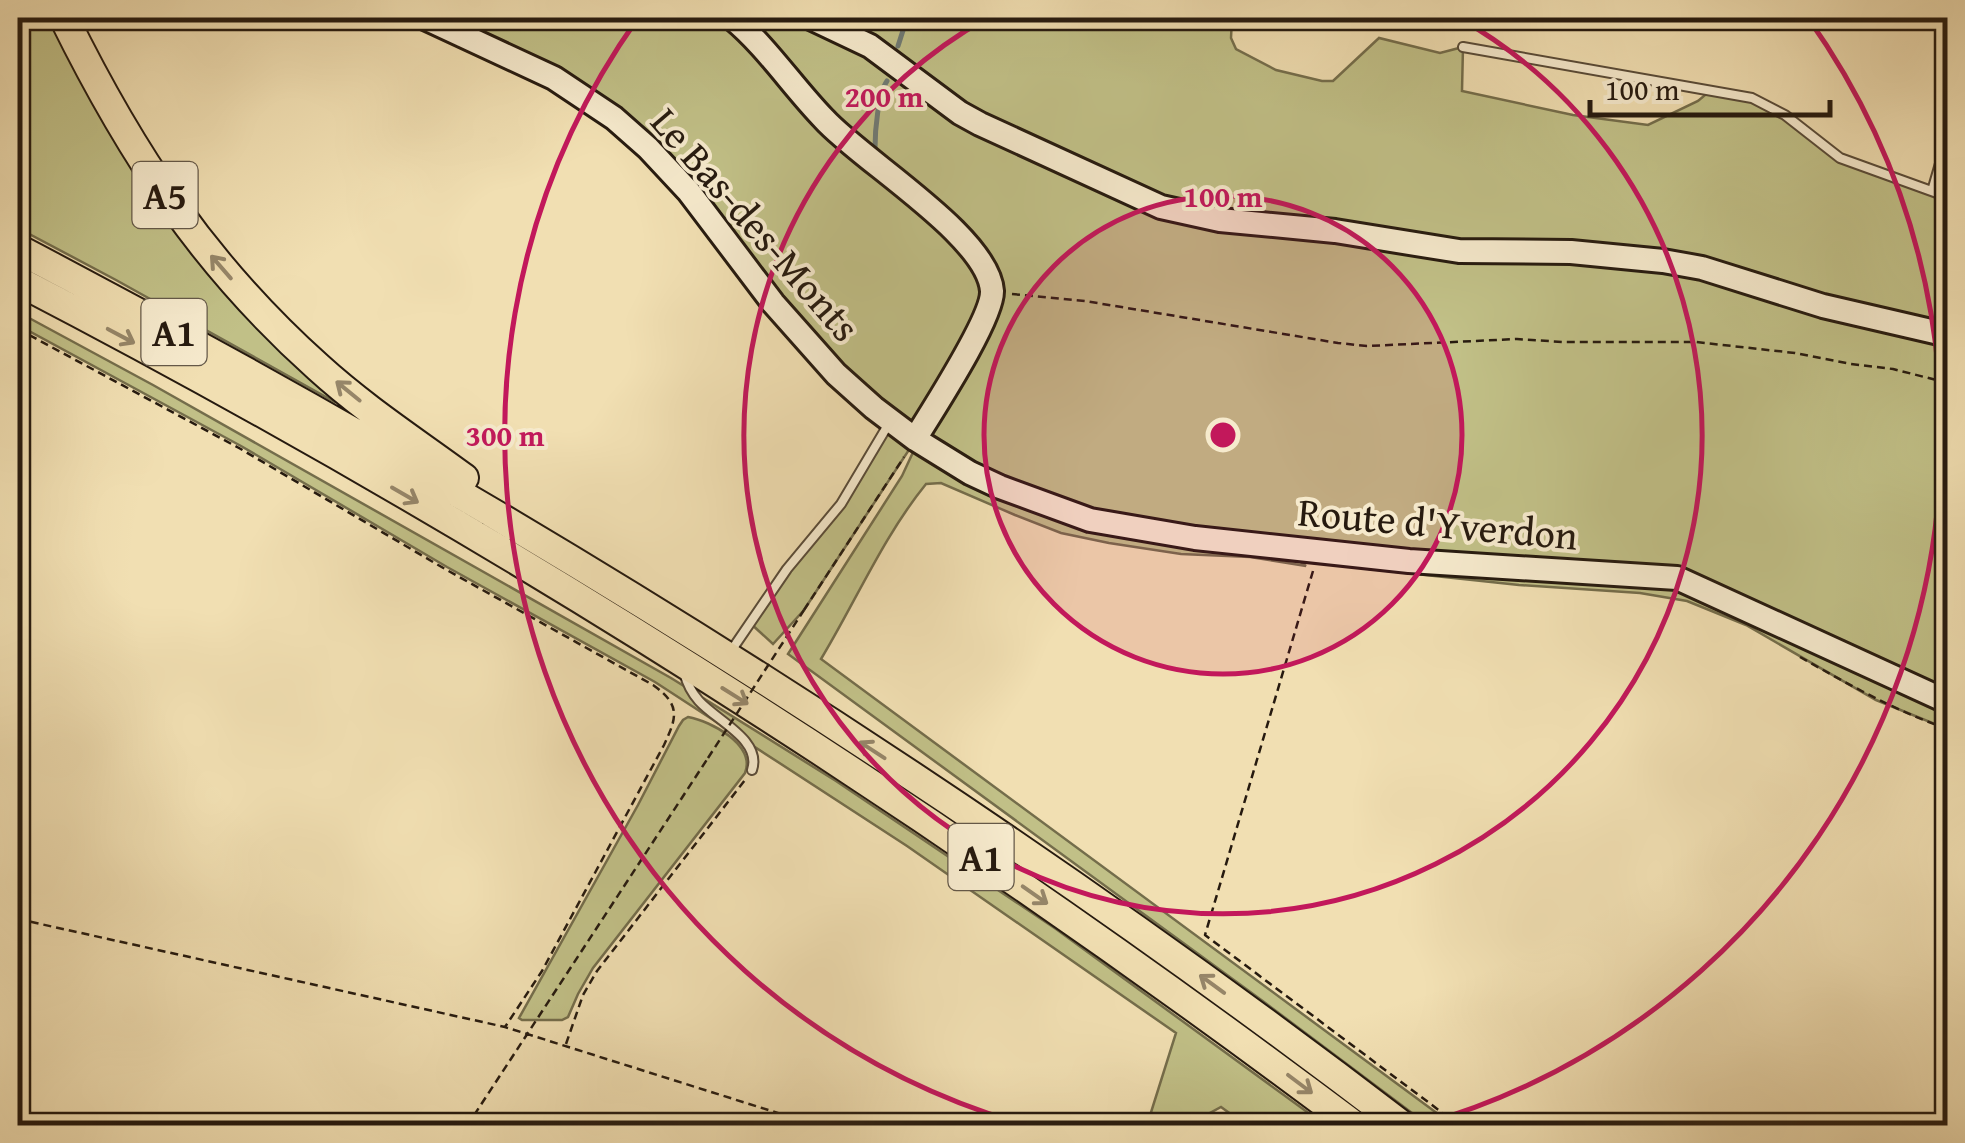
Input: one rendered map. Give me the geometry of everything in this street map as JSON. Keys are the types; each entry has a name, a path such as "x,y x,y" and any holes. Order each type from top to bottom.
{"highway":[{"name":"A5","path":"64,18 150,174 201,244 258,309 346,391 584,568"},
{"name":"A1","path":"18,249 328,418 728,657 1034,858 1403,1126"},
{"name":"A1","path":"18,282 218,388 682,662 1017,882 1355,1126"}],"street":[{"name":"Le Bas-des-Monts","path":"424,18 554,78 626,128 688,192 816,354 857,394 916,439"},
{"path":"732,18 847,143 934,212 986,268 992,294 984,322 916,439"},
{"path":"811,18 881,52 980,124 1161,206 1192,216 1336,231 1458,251 1572,252 1663,261 1702,268 1823,306 1948,335"},
{"name":"Route d'Yverdon","path":"916,439 1000,487 1090,520 1178,536 1319,551 1462,565 1677,578 1948,702"}],"lane":[{"path":"1463,47 1752,98 1784,115 1840,158 1948,197"},
{"path":"1932,191 1948,136"},
{"path":"728,657 786,569 841,504 890,421"},
{"path":"682,662 688,686 696,698 749,746 755,758 752,770"}],"path":[{"path":"992,294 1085,301 1367,346 1517,339 1696,342 1751,347 1893,369 1948,383"},
{"path":"18,329 240,448 445,570 653,685 673,704 675,713 664,746 542,971 505,1027"},
{"path":"466,1126 916,439"},
{"path":"1319,551 1205,936 1460,1126"},
{"path":"1788,651 1876,700 1948,730"},
{"path":"565,1046 582,995 597,971 752,770"},
{"path":"18,919 505,1027 819,1126"}],"shaded area":[{"path":"18,18 54,18 85,79 339,396 335,402 18,228"},
{"path":"425,18 1232,18 1231,38 1236,49 1276,70 1322,81 1333,81 1379,38 1440,53 1463,47 1462,91 1573,115 1648,125 1698,101 1711,90 1752,98 1784,116 1839,158 1947,198 1947,699 1677,575 1479,567 1090,520 916,439 804,610 773,644 749,622 832,516 890,421 626,127"},
{"path":"18,312 671,678 836,781 1056,929 1325,1125 1246,1125 1221,1107 1210,1113 1202,1125 1147,1125 1176,1033 907,846 655,682 447,567 241,446 18,325"},
{"path":"915,448 1024,505 1294,557 1306,566 1250,557 1181,554 1061,533 941,483 926,484 883,547 821,659 1453,1125 1428,1125 788,654 902,476"},
{"path":"1330,562 1677,581 1947,706 1947,729 1876,700 1746,625 1687,601"},
{"path":"688,717 719,729 738,744 747,763 745,773 593,968 568,1017 522,1020 519,1018 679,726"}],"waterway":[{"path":"898,46 907,18"},
{"path":"875,148 879,103 887,81"}]}
